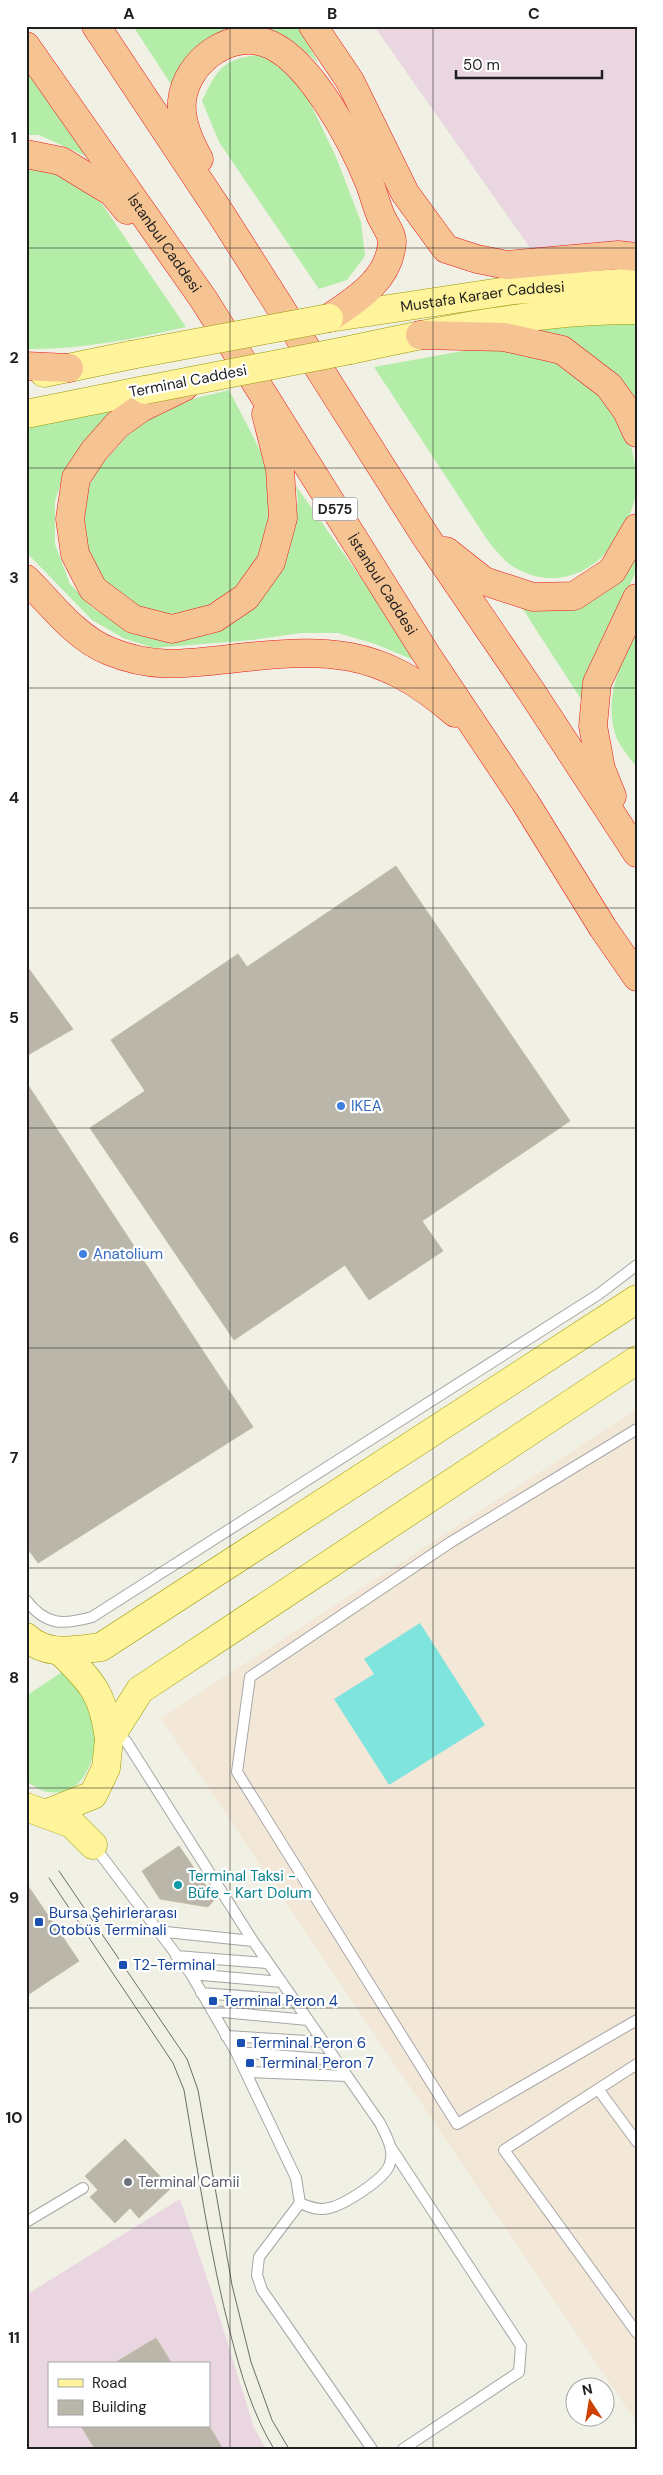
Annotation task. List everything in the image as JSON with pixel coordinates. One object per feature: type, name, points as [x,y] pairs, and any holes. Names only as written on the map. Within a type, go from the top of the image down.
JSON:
[{"type":"highway","points":[[96,26],[222,214],[424,534],[531,691],[637,852]]},
{"type":"highway","points":[[313,26],[350,82],[405,193],[446,249],[477,260],[507,265],[618,255],[637,257]]},
{"type":"highway","points":[[274,297],[197,156],[185,128],[182,102],[186,85],[205,56],[220,46],[250,40],[270,44],[302,69],[338,120],[369,182],[380,215],[392,240],[389,255],[379,276],[364,295],[329,318]]},
{"type":"highway","name":"İstanbul Caddesi","points":[[26,46],[204,300],[426,654],[637,977]]},
{"type":"highway","points":[[26,154],[61,161],[112,192],[204,300]]},
{"type":"highway","points":[[420,335],[504,337],[562,350],[609,386],[627,411],[637,433]]},
{"type":"highway","points":[[26,366],[69,368]]},
{"type":"highway","points":[[143,399],[94,451],[76,478],[70,520],[75,554],[93,589],[133,619],[172,629],[215,618],[246,597],[271,562],[283,518],[283,508],[280,469],[260,390]]},
{"type":"highway","points":[[424,534],[484,581],[532,597],[574,596],[612,571],[637,528]]},
{"type":"highway","points":[[26,579],[83,636],[108,651],[157,665],[192,664],[285,653],[330,653],[370,661],[404,674],[432,693],[480,735]]},
{"type":"highway","points":[[637,598],[597,683],[593,726],[601,769],[637,852]]},
{"type":"main road","name":"Mustafa Karaer Caddesi","points":[[329,318],[514,290],[637,282]]},
{"type":"main road","name":"Mustafa Karaer Caddesi","points":[[350,350],[490,323],[610,310],[637,310]]},
{"type":"main road","points":[[26,377],[131,355],[329,318]]},
{"type":"main road","name":"Terminal Caddesi","points":[[26,414],[143,399],[199,379],[350,350]]},
{"type":"main road","points":[[26,1636],[48,1650],[61,1652],[101,1647],[637,1299]]},
{"type":"main road","points":[[110,1739],[140,1690],[637,1360]]},
{"type":"main road","points":[[61,1652],[84,1674],[98,1692],[106,1713],[110,1739],[106,1768],[93,1795],[88,1820],[93,1845]]},
{"type":"main road","points":[[36,1810],[93,1795]]},
{"type":"main road","points":[[36,1810],[72,1824],[93,1845]]},
{"type":"lane","points":[[26,1600],[36,1613],[52,1621],[70,1623],[92,1616],[599,1294],[637,1265]]},
{"type":"lane","points":[[637,1429],[452,1542],[250,1677],[237,1772],[457,2124],[637,2020]]},
{"type":"lane","points":[[110,1739],[126,1741],[253,1941],[380,2123],[390,2146],[521,2346],[518,2372],[403,2449]]},
{"type":"lane","points":[[93,1845],[190,1974],[236,2052],[296,2178],[300,2202],[259,2258],[257,2275],[262,2290],[372,2449]]},
{"type":"lane","points":[[156,1931],[253,1941]]},
{"type":"lane","points":[[176,1956],[268,1962]]},
{"type":"lane","points":[[190,1974],[282,1982]]},
{"type":"lane","points":[[201,1993],[294,2000]]},
{"type":"lane","points":[[212,2011],[308,2020]]},
{"type":"lane","points":[[226,2036],[323,2042]]},
{"type":"lane","points":[[236,2052],[336,2060]]},
{"type":"lane","points":[[637,2064],[504,2150],[637,2333]]},
{"type":"lane","points":[[246,2072],[347,2076]]},
{"type":"lane","points":[[598,2089],[637,2142]]},
{"type":"lane","points":[[300,2202],[312,2208],[329,2209],[348,2200],[382,2175],[389,2167],[390,2146]]},
{"type":"lane","points":[[26,2222],[83,2188]]},
{"type":"shaded area","points":[[374,26],[637,26],[637,400]]},
{"type":"shaded area","points":[[637,1409],[637,2423],[616,2392],[616,2378],[607,2378],[161,1718]]},
{"type":"shaded area","points":[[420,1623],[485,1725],[389,1785],[334,1699],[374,1674],[364,1659]]},
{"type":"shaded area","points":[[180,2199],[211,2290],[254,2428],[266,2449],[26,2449],[26,2295]]},
{"type":"green space","points":[[133,26],[295,26],[303,33],[318,63],[299,46],[268,31],[226,38],[178,95]]},
{"type":"green space","points":[[259,55],[283,64],[303,88],[336,157],[361,222],[365,256],[347,280],[319,289],[219,142],[202,101],[217,73],[229,63],[237,59]]},
{"type":"green space","points":[[26,65],[90,158],[39,135],[26,135]]},
{"type":"green space","points":[[26,160],[70,179],[102,204],[186,327],[87,346],[26,349]]},
{"type":"green space","points":[[637,319],[637,409],[615,377],[592,356],[579,348],[529,326]]},
{"type":"green space","points":[[468,350],[523,352],[544,356],[571,368],[589,383],[625,431],[632,449],[635,466],[635,498],[628,519],[618,538],[605,554],[590,566],[572,575],[553,578],[533,575],[505,561],[488,541],[374,367]]},
{"type":"green space","points":[[229,390],[262,454],[271,488],[268,538],[248,584],[224,604],[180,617],[138,611],[97,584],[80,545],[82,505],[94,473],[126,437],[146,421],[176,403]]},
{"type":"green space","points":[[119,406],[66,468],[55,501],[55,544],[70,584],[93,608],[120,624],[157,631],[268,587],[289,551],[298,501],[296,486],[421,663],[375,644],[338,633],[301,633],[253,640],[153,648],[123,638],[92,620],[26,552],[26,425]]},
{"type":"green space","points":[[637,554],[637,569],[617,613],[588,710],[517,600],[539,606]]},
{"type":"green space","points":[[637,626],[637,768],[617,739],[612,711],[615,682]]},
{"type":"green space","points":[[62,1672],[77,1681],[101,1729],[91,1763],[80,1782],[72,1788],[61,1792],[48,1792],[26,1782],[26,1696]]},
{"type":"building","name":"IKEA","points":[[396,866],[570,1121],[422,1221],[443,1251],[369,1300],[345,1265],[234,1340],[90,1128],[145,1091],[111,1040],[238,954],[247,967]]},
{"type":"building","points":[[26,965],[73,1029],[26,1056]]},
{"type":"building","name":"Anatolium","points":[[26,1082],[253,1427],[38,1563],[26,1546]]},
{"type":"building","name":"Terminal Taksi - Büfe - Kart Dolum","points":[[179,1846],[215,1899],[208,1907],[160,1899],[142,1871]]},
{"type":"building","name":"Bursa Şehirlerarası Otobüs Terminali","points":[[26,1883],[79,1961],[26,1996]]},
{"type":"building","name":"Terminal Camii","points":[[125,2139],[171,2188],[139,2218],[130,2208],[115,2223],[90,2197],[98,2190],[85,2176]]},
{"type":"building","points":[[156,2338],[171,2362],[116,2362]]},
{"type":"building","points":[[82,2428],[210,2428],[223,2449],[95,2449]]},
{"type":"tram line","points":[[59,1871],[187,2059],[198,2090],[232,2285],[251,2362],[272,2420],[289,2449]]},
{"type":"tram line","points":[[49,1878],[173,2063],[184,2090],[199,2183],[231,2336],[243,2379],[254,2408],[274,2449]]},
{"type":"place","name":"IKEA","points":[[341,1106]]},
{"type":"place","name":"Anatolium","points":[[83,1254]]},
{"type":"place","name":"Terminal Taksi - Büfe - Kart Dolum","points":[[178,1885]]},
{"type":"place","name":"Bursa Şehirlerarası Otobüs Terminali","points":[[39,1922]]},
{"type":"place","name":"T2-Terminal","points":[[123,1965]]},
{"type":"place","name":"Terminal Peron 4","points":[[213,2001]]},
{"type":"place","name":"Terminal Peron 6","points":[[241,2043]]},
{"type":"place","name":"Terminal Peron 7","points":[[250,2063]]},
{"type":"place","name":"Terminal Camii","points":[[128,2182]]}]
